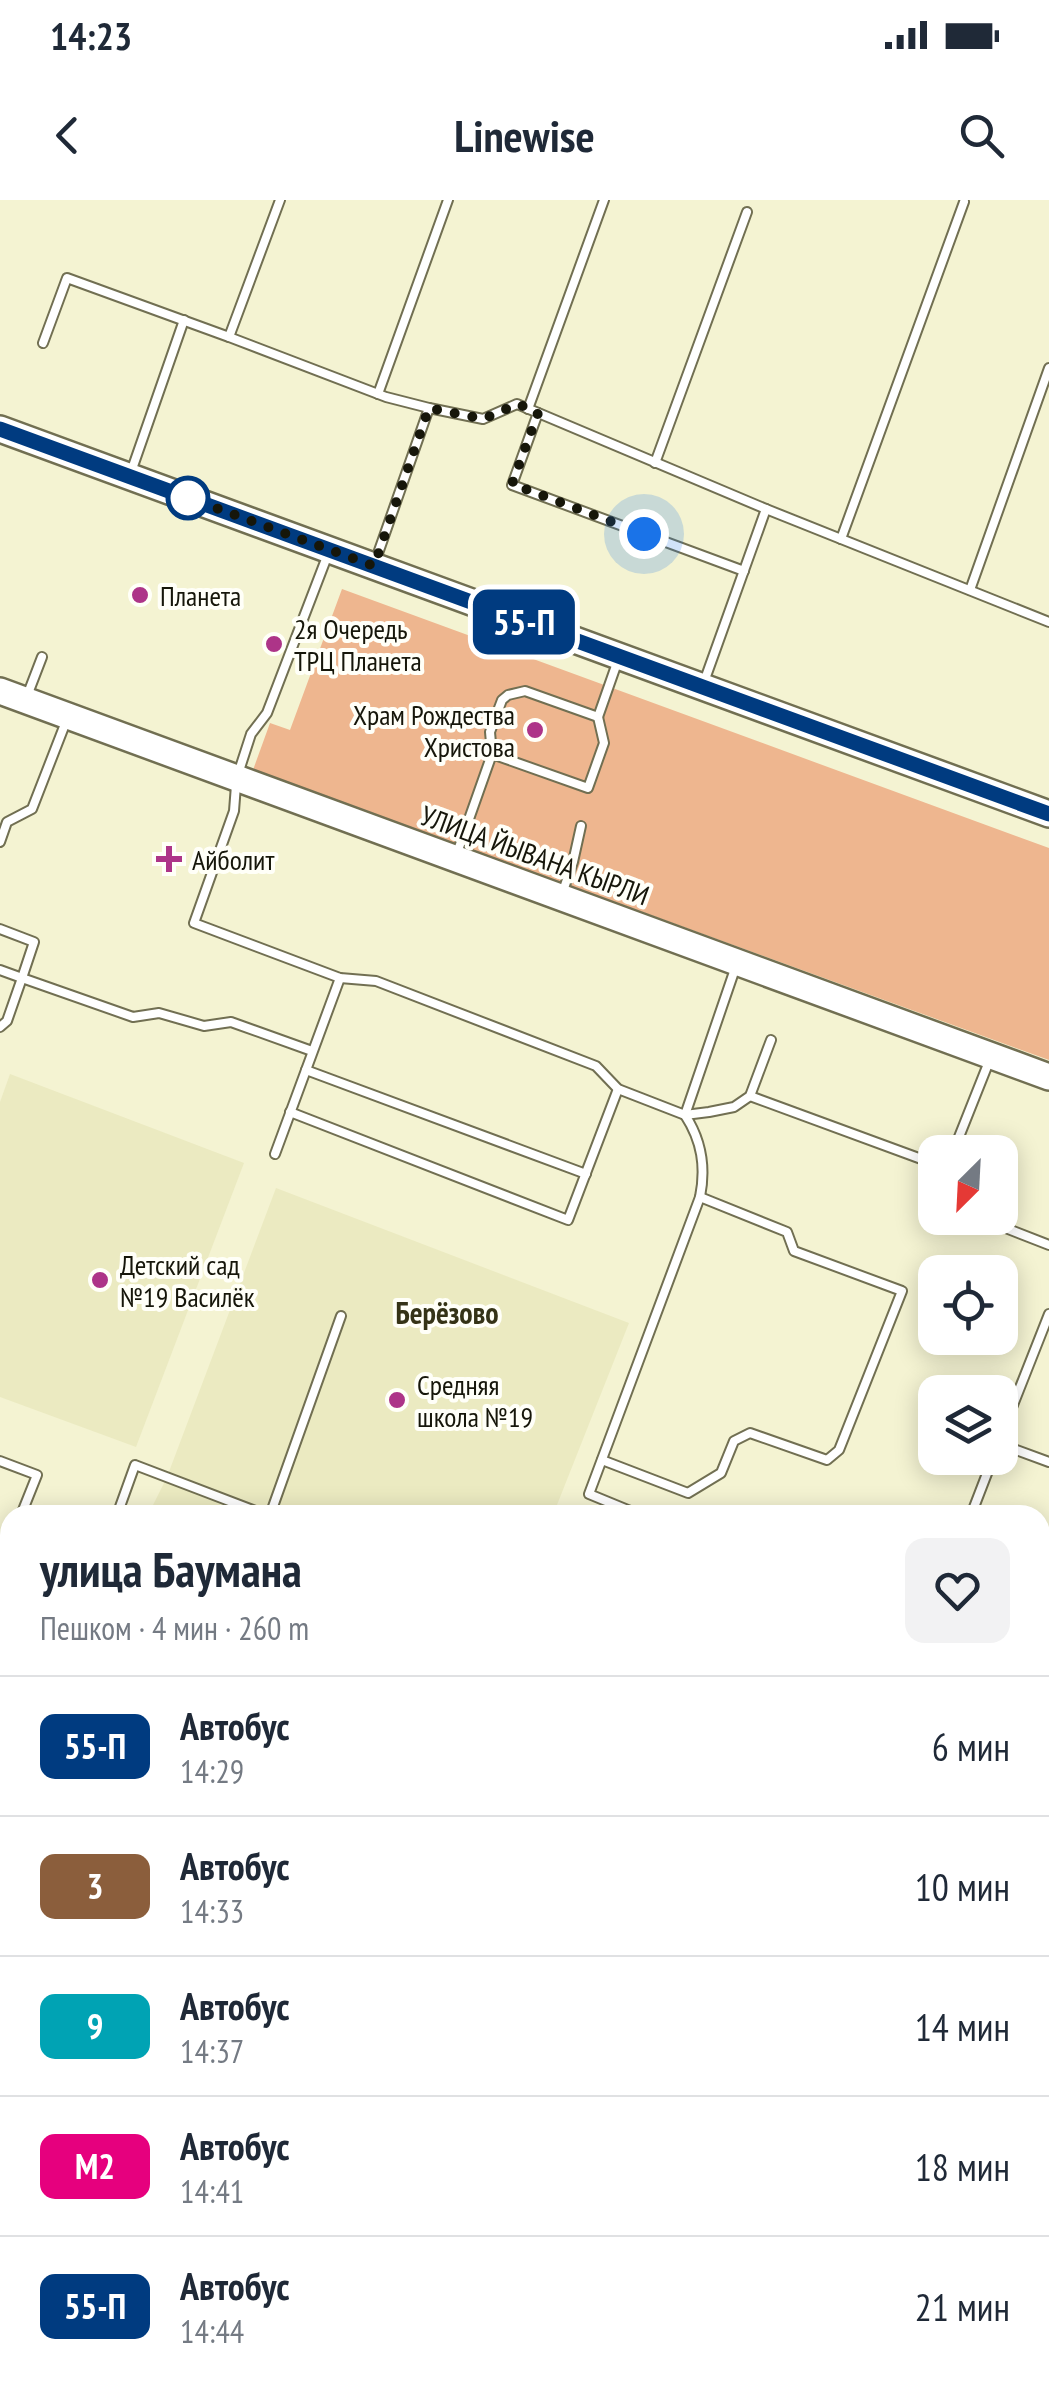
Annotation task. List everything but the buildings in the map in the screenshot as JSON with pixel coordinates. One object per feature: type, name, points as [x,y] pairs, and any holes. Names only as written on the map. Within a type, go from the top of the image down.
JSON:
[{"type":"main road","points":[[0,429],[1049,814]]},
{"type":"main road","name":"УЛИЦА ЙЫВАНА КЫРЛИ","points":[[0,690],[1049,1078]]},
{"type":"lane","points":[[230,337],[280,200]]},
{"type":"lane","points":[[378,394],[448,200]]},
{"type":"lane","points":[[528,409],[604,200]]},
{"type":"lane","points":[[841,539],[964,202]]},
{"type":"lane","points":[[656,463],[748,212]]},
{"type":"lane","points":[[43,343],[67,278],[378,394],[483,419],[518,404],[766,510],[1049,622]]},
{"type":"lane","points":[[129,476],[184,320]]},
{"type":"lane","points":[[970,590],[1049,368]]},
{"type":"lane","points":[[374,566],[429,408]]},
{"type":"lane","points":[[538,413],[512,484],[744,571]]},
{"type":"lane","points":[[702,687],[766,510]]},
{"type":"lane","points":[[329,550],[267,713],[251,734],[237,777],[234,811],[194,922],[340,978],[376,981],[596,1066],[618,1089],[685,1114],[734,1107],[750,1096],[771,1040]]},
{"type":"lane","points":[[492,754],[588,788],[604,743],[598,717],[620,656]]},
{"type":"lane","points":[[26,700],[42,657]]},
{"type":"lane","points":[[455,858],[492,754],[490,732],[502,700],[525,691],[598,717]]},
{"type":"lane","points":[[0,842],[4,821],[32,809],[68,715]]},
{"type":"lane","points":[[561,897],[582,826]]},
{"type":"lane","points":[[0,928],[34,942],[7,1021],[0,1027]]},
{"type":"lane","points":[[685,1114],[738,962]]},
{"type":"lane","points":[[0,970],[133,1017],[159,1013],[204,1026],[232,1022],[312,1051]]},
{"type":"lane","points":[[275,1154],[340,978]]},
{"type":"lane","points":[[959,1135],[991,1056]]},
{"type":"lane","points":[[306,1070],[586,1174]]},
{"type":"lane","points":[[290,1112],[568,1220],[618,1089]]},
{"type":"lane","points":[[750,1096],[918,1158]]},
{"type":"lane","points":[[619,1505],[589,1494],[700,1197],[705,1174],[694,1129],[685,1114]]},
{"type":"lane","points":[[602,1460],[688,1493],[720,1474],[734,1441],[750,1433],[828,1460],[839,1450],[897,1305],[902,1291],[794,1251],[787,1232],[700,1197]]},
{"type":"lane","points":[[1018,1233],[1049,1245]]},
{"type":"lane","points":[[1018,1394],[1049,1314]]},
{"type":"lane","points":[[272,1505],[341,1316]]},
{"type":"lane","points":[[1018,1449],[1049,1462]]},
{"type":"lane","points":[[0,1461],[37,1474],[25,1505]]},
{"type":"lane","points":[[122,1505],[136,1465],[242,1505]]},
{"type":"lane","points":[[975,1505],[986,1475]]},
{"type":"shaded area","name":"Детский сад №19 Василёк","points":[[10,1074],[244,1163],[136,1447],[0,1397],[0,1102]]},
{"type":"shaded area","name":"Средняя школа №19","points":[[276,1188],[629,1323],[557,1505],[153,1505]]},
{"type":"green space","points":[[342,589],[1049,848],[1049,1060],[253,770],[270,723],[290,730]]},
{"type":"bus line","name":"55-П","points":[[0,429],[1049,814]]},
{"type":"place","name":"Планета","points":[[140,595]]},
{"type":"place","name":"2я Очередь ТРЦ Планета","points":[[274,644]]},
{"type":"place","name":"Храм Рождества Христова","points":[[535,730]]},
{"type":"place","name":"Айболит","points":[[169,859]]},
{"type":"place","name":"Детский сад №19 Василёк","points":[[100,1280]]},
{"type":"place","name":"Средняя школа №19","points":[[397,1400]]},
{"type":"district","name":"Берёзово","points":[[447,1312]]},
{"type":"route","points":[[188,498],[374,566],[429,408],[483,419],[518,404],[538,413],[512,484],[644,534]]}]
